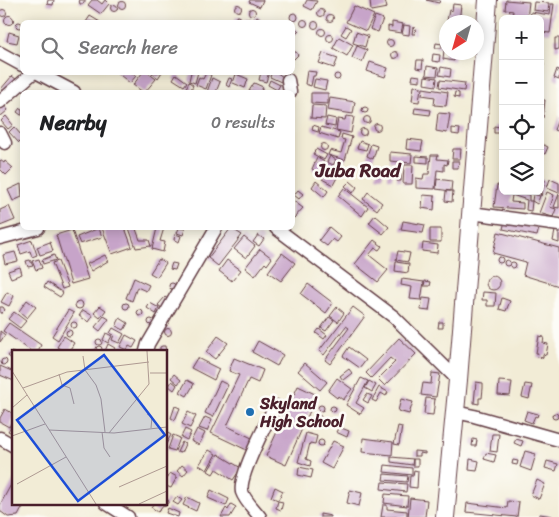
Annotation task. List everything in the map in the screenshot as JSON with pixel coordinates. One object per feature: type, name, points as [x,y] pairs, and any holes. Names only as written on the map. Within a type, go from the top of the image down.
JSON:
[{"type":"street","points":[[446,517],[488,0]]},
{"type":"street","points":[[0,52],[20,64]]},
{"type":"street","points":[[0,102],[32,75]]},
{"type":"street","points":[[41,75],[70,90]]},
{"type":"street","points":[[471,213],[559,225]]},
{"type":"street","points":[[0,238],[30,230]]},
{"type":"street","points":[[146,350],[215,230]]},
{"type":"street","points":[[279,230],[394,317],[458,380]]},
{"type":"street","points":[[260,517],[242,492],[242,482],[251,456],[275,406]]},
{"type":"street","points":[[454,412],[559,440]]},
{"type":"street","points":[[0,438],[12,445]]},
{"type":"street","points":[[108,504],[125,513]]},
{"type":"building","points":[[48,0],[54,0],[53,5],[47,4]]},
{"type":"building","points":[[79,0],[86,0],[83,4],[80,4]]},
{"type":"building","points":[[92,0],[97,0],[102,4],[105,0],[109,4],[101,14],[88,5]]},
{"type":"building","points":[[250,0],[263,0],[260,7],[249,2]]},
{"type":"building","points":[[307,0],[317,1],[312,10],[304,6]]},
{"type":"building","points":[[370,0],[385,0],[387,8],[371,11]]},
{"type":"building","points":[[426,0],[440,0],[439,3]]},
{"type":"building","points":[[506,0],[529,2],[527,15],[512,15],[513,11],[505,10]]},
{"type":"building","points":[[122,2],[125,5],[122,8],[119,5]]},
{"type":"building","points":[[534,2],[549,3],[548,12],[533,10]]},
{"type":"building","points":[[238,4],[242,8],[238,12],[234,8]]},
{"type":"building","points":[[453,4],[461,5],[460,15],[448,15],[449,10],[452,11]]},
{"type":"building","points":[[551,4],[554,4],[550,33],[544,32],[544,15],[531,15],[531,12],[550,15]]},
{"type":"building","points":[[114,5],[117,8],[114,11],[111,8]]},
{"type":"building","points":[[354,6],[374,15],[366,31],[346,22]]},
{"type":"building","points":[[252,8],[256,12],[252,16],[248,12]]},
{"type":"building","points":[[321,9],[325,13],[321,17],[317,13]]},
{"type":"building","points":[[3,10],[6,13],[3,16],[0,13]]},
{"type":"building","points":[[291,14],[297,14],[297,20],[291,20]]},
{"type":"building","points":[[330,14],[334,18],[330,22],[326,18]]},
{"type":"building","points":[[9,15],[14,20],[9,25],[4,20]]},
{"type":"building","points":[[90,16],[97,20],[87,20]]},
{"type":"building","points":[[257,16],[261,19],[261,20],[253,20]]},
{"type":"building","points":[[375,16],[383,19],[378,32],[370,29]]},
{"type":"building","points":[[236,17],[240,17],[240,20],[236,20]]},
{"type":"building","points":[[304,19],[308,23],[304,27],[300,23]]},
{"type":"building","points":[[315,21],[319,25],[315,29],[311,25]]},
{"type":"building","points":[[19,22],[20,28],[19,28],[16,25]]},
{"type":"building","points":[[392,22],[403,24],[401,33],[388,31],[388,26],[392,27]]},
{"type":"building","points":[[404,25],[410,26],[409,35],[402,34]]},
{"type":"building","points":[[346,26],[351,29],[346,37],[341,34]]},
{"type":"building","points":[[413,27],[416,28],[415,34],[412,34]]},
{"type":"building","points":[[322,28],[326,32],[322,36],[318,32]]},
{"type":"building","points":[[9,32],[19,35],[17,43],[7,41]]},
{"type":"building","points":[[356,32],[368,36],[365,47],[353,43]]},
{"type":"building","points":[[330,34],[334,38],[330,42],[326,38]]},
{"type":"building","points":[[339,37],[353,45],[347,56],[333,48]]},
{"type":"building","points":[[555,38],[559,38],[559,49],[555,50]]},
{"type":"building","points":[[390,39],[394,43],[390,47],[386,43]]},
{"type":"building","points":[[436,43],[439,44],[439,48],[435,48]]},
{"type":"building","points":[[357,46],[367,50],[362,62],[352,58]]},
{"type":"building","points":[[395,51],[399,55],[395,59],[391,55]]},
{"type":"building","points":[[323,53],[338,58],[334,68],[319,63]]},
{"type":"building","points":[[433,54],[439,55],[439,62],[432,61]]},
{"type":"building","points":[[417,60],[423,60],[422,69],[416,68]]},
{"type":"building","points":[[370,62],[388,68],[385,77],[367,71]]},
{"type":"building","points":[[427,66],[438,68],[437,76],[426,75]]},
{"type":"building","points":[[441,67],[451,69],[450,77],[439,75]]},
{"type":"building","points":[[557,69],[559,70],[559,80],[554,78]]},
{"type":"building","points":[[307,71],[316,72],[311,86],[305,84]]},
{"type":"building","points":[[337,74],[340,77],[337,80],[334,77]]},
{"type":"building","points":[[120,75],[135,75],[136,76],[130,83]]},
{"type":"building","points":[[141,75],[151,75],[156,79],[147,90],[140,90],[133,85]]},
{"type":"building","points":[[177,75],[187,82],[184,86],[173,79]]},
{"type":"building","points":[[190,75],[197,75],[195,83],[189,81]]},
{"type":"building","points":[[205,75],[211,75],[206,89],[196,85],[199,77],[203,79]]},
{"type":"building","points":[[236,75],[248,79],[245,88],[233,83]]},
{"type":"building","points":[[260,75],[268,75],[266,82],[259,80]]},
{"type":"building","points":[[271,75],[280,75],[283,77],[281,82],[270,77]]},
{"type":"building","points":[[413,75],[420,76],[420,81],[412,80]]},
{"type":"building","points":[[12,76],[17,80],[7,93],[1,89]]},
{"type":"building","points":[[425,76],[437,78],[436,86],[424,84]]},
{"type":"building","points":[[212,78],[220,82],[217,90],[208,90]]},
{"type":"building","points":[[229,78],[232,79],[229,87],[226,85]]},
{"type":"building","points":[[315,79],[327,81],[325,90],[313,87]]},
{"type":"building","points":[[270,80],[280,85],[277,90],[268,85]]},
{"type":"building","points":[[440,80],[465,83],[464,91],[439,87]]},
{"type":"building","points":[[189,82],[193,85],[191,90],[186,88]]},
{"type":"building","points":[[254,83],[263,87],[261,90],[250,90]]},
{"type":"building","points":[[414,86],[421,87],[419,102],[412,101]]},
{"type":"building","points":[[423,88],[448,92],[446,106],[434,105],[435,97],[422,95]]},
{"type":"building","points":[[455,92],[459,93],[459,98],[454,97]]},
{"type":"building","points":[[311,93],[328,93],[328,104],[311,103]]},
{"type":"building","points":[[330,98],[355,102],[353,114],[328,110]]},
{"type":"building","points":[[4,105],[8,110],[1,116],[0,108]]},
{"type":"building","points":[[312,105],[326,106],[325,119],[311,118]]},
{"type":"building","points":[[365,107],[368,110],[365,113],[362,110]]},
{"type":"building","points":[[415,108],[431,110],[430,115],[414,113]]},
{"type":"building","points":[[438,113],[450,114],[447,133],[436,131]]},
{"type":"building","points":[[6,116],[13,125],[8,129],[1,121]]},
{"type":"building","points":[[346,116],[354,117],[351,133],[336,130],[338,119],[345,120]]},
{"type":"building","points":[[559,116],[559,132],[554,130]]},
{"type":"building","points":[[327,117],[336,119],[335,127],[325,125]]},
{"type":"building","points":[[367,117],[370,120],[367,123],[364,120]]},
{"type":"building","points":[[377,124],[380,127],[377,130],[374,127]]},
{"type":"building","points":[[313,125],[319,127],[318,132],[312,130]]},
{"type":"building","points":[[494,126],[499,127],[499,133],[494,133]]},
{"type":"building","points":[[14,127],[20,134],[19,143],[9,132]]},
{"type":"building","points":[[321,127],[340,132],[338,139],[319,133]]},
{"type":"building","points":[[452,128],[460,129],[459,135],[452,134]]},
{"type":"building","points":[[363,129],[366,132],[363,135],[360,132]]},
{"type":"building","points":[[342,134],[352,137],[345,160],[328,155],[330,150],[341,153],[345,140],[341,139]]},
{"type":"building","points":[[407,139],[423,141],[421,151],[406,149]]},
{"type":"building","points":[[360,141],[368,144],[366,150],[357,148]]},
{"type":"building","points":[[324,143],[328,147],[324,151],[320,147]]},
{"type":"building","points":[[371,144],[377,146],[373,159],[367,156]]},
{"type":"building","points":[[544,145],[548,147],[544,154]]},
{"type":"building","points":[[316,149],[327,155],[324,160],[313,154]]},
{"type":"building","points":[[453,149],[461,149],[460,159],[452,159]]},
{"type":"building","points":[[390,152],[412,154],[411,163],[390,161]]},
{"type":"building","points":[[431,155],[438,155],[437,159],[448,160],[447,165],[444,164],[444,171],[437,170],[435,189],[416,188],[416,178],[423,179],[424,174],[429,174]]},
{"type":"building","points":[[330,156],[336,160],[333,165],[327,162]]},
{"type":"building","points":[[416,156],[428,157],[428,163],[416,162]]},
{"type":"building","points":[[317,158],[325,162],[319,174],[312,169]]},
{"type":"building","points":[[0,160],[4,163],[5,161],[13,168],[6,175],[0,169]]},
{"type":"building","points":[[452,161],[459,161],[458,168],[452,168]]},
{"type":"building","points":[[404,165],[413,165],[412,184],[403,184]]},
{"type":"building","points":[[333,166],[341,170],[333,185],[322,179],[326,173],[329,175]]},
{"type":"building","points":[[378,168],[384,169],[382,177],[376,176]]},
{"type":"building","points":[[388,170],[393,170],[392,179],[388,178]]},
{"type":"building","points":[[397,174],[401,174],[401,181],[397,181]]},
{"type":"building","points":[[437,179],[452,181],[451,191],[436,189]]},
{"type":"building","points":[[550,179],[559,183],[559,193],[547,188]]},
{"type":"building","points":[[316,181],[328,191],[324,197],[312,187]]},
{"type":"building","points":[[350,181],[357,187],[353,193],[345,186]]},
{"type":"building","points":[[20,184],[20,198],[13,201],[8,190]]},
{"type":"building","points":[[497,185],[499,185],[499,195],[512,195],[511,202],[523,203],[523,209],[494,207]]},
{"type":"building","points":[[344,188],[368,207],[362,216],[338,196]]},
{"type":"building","points":[[298,190],[303,194],[299,199],[295,194]]},
{"type":"building","points":[[446,191],[453,191],[452,202],[445,201]]},
{"type":"building","points":[[368,192],[382,203],[377,210],[363,199]]},
{"type":"building","points":[[547,192],[554,195],[550,207],[556,209],[553,217],[539,213]]},
{"type":"building","points":[[559,194],[559,208],[554,207]]},
{"type":"building","points":[[423,195],[435,196],[434,210],[422,208]]},
{"type":"building","points":[[512,195],[529,195],[529,201],[532,201],[531,211],[526,210],[527,200]]},
{"type":"building","points":[[533,195],[540,196],[537,204],[532,201]]},
{"type":"building","points":[[295,202],[303,208],[295,217]]},
{"type":"building","points":[[9,206],[15,220],[0,226],[0,210]]},
{"type":"building","points":[[375,215],[389,227],[383,234],[369,223]]},
{"type":"building","points":[[403,221],[425,225],[423,233],[401,230]]},
{"type":"building","points":[[505,221],[539,228],[537,236],[503,229]]},
{"type":"building","points":[[329,227],[341,237],[337,242],[333,239],[327,246],[319,240]]},
{"type":"building","points":[[430,229],[441,229],[441,242],[430,242]]},
{"type":"building","points":[[72,230],[88,279],[71,284],[56,235]]},
{"type":"building","points":[[94,230],[100,230],[102,237],[80,244],[77,237]]},
{"type":"building","points":[[103,230],[126,230],[132,247],[112,254]]},
{"type":"building","points":[[130,230],[136,230],[140,240],[149,240],[151,246],[136,248]]},
{"type":"building","points":[[157,230],[163,230],[160,241],[165,242],[163,252],[152,249]]},
{"type":"building","points":[[178,230],[185,230],[183,235],[177,233]]},
{"type":"building","points":[[229,230],[234,230],[242,235],[218,266],[208,258]]},
{"type":"building","points":[[555,231],[559,232],[559,243],[553,241]]},
{"type":"building","points":[[498,232],[559,248],[559,286],[523,275],[526,262],[493,253]]},
{"type":"building","points":[[175,234],[181,236],[179,242],[174,240]]},
{"type":"building","points":[[258,235],[264,239],[259,246],[253,242]]},
{"type":"building","points":[[244,237],[255,246],[246,258],[234,249]]},
{"type":"building","points":[[32,240],[37,255],[32,257],[30,251],[21,254],[18,245]]},
{"type":"building","points":[[374,240],[382,246],[379,250],[375,248],[369,255],[388,270],[378,282],[355,264]]},
{"type":"building","points":[[50,242],[53,251],[40,255],[37,247]]},
{"type":"building","points":[[423,243],[438,245],[437,253],[422,251]]},
{"type":"building","points":[[260,249],[272,258],[267,265],[265,263],[255,276],[245,268]]},
{"type":"building","points":[[398,251],[410,253],[408,262],[396,260]]},
{"type":"building","points":[[15,252],[18,261],[5,264],[3,255]]},
{"type":"building","points":[[282,253],[295,263],[281,281],[268,272]]},
{"type":"building","points":[[54,255],[56,260],[43,264],[42,260]]},
{"type":"building","points":[[105,255],[108,261],[91,271],[87,264]]},
{"type":"building","points":[[500,257],[503,260],[500,263],[497,260]]},
{"type":"building","points":[[39,259],[42,268],[36,270],[32,261]]},
{"type":"building","points":[[159,259],[166,263],[157,277],[150,273]]},
{"type":"building","points":[[30,260],[33,266],[28,267],[26,261]]},
{"type":"building","points":[[227,260],[241,270],[232,281],[219,271]]},
{"type":"building","points":[[507,260],[510,263],[507,266],[504,263]]},
{"type":"building","points":[[58,261],[68,287],[62,289],[52,263]]},
{"type":"building","points":[[396,262],[409,264],[408,273],[395,271]]},
{"type":"building","points":[[513,262],[516,265],[513,268],[510,265]]},
{"type":"building","points":[[172,263],[177,264],[175,270],[170,269]]},
{"type":"building","points":[[20,267],[22,274],[11,278],[8,271]]},
{"type":"building","points":[[493,276],[498,278],[500,283],[498,288],[493,290],[488,288],[486,283],[488,278]]},
{"type":"building","points":[[134,278],[149,285],[146,291],[137,287],[132,301],[126,298]]},
{"type":"building","points":[[402,279],[424,282],[421,300],[410,299],[412,287],[401,285]]},
{"type":"building","points":[[425,281],[431,282],[430,286],[424,286]]},
{"type":"building","points":[[47,282],[63,293],[60,297],[44,287]]},
{"type":"building","points":[[172,283],[175,286],[172,289],[169,286]]},
{"type":"building","points":[[308,284],[333,303],[326,313],[301,294]]},
{"type":"building","points":[[7,292],[14,296],[9,306],[1,302]]},
{"type":"building","points":[[483,292],[496,293],[495,306],[487,306],[487,300],[482,300]]},
{"type":"building","points":[[165,297],[169,300],[163,309],[158,305]]},
{"type":"building","points":[[423,298],[431,299],[429,311],[421,310]]},
{"type":"building","points":[[502,298],[510,301],[506,311],[499,309]]},
{"type":"building","points":[[27,300],[36,307],[27,318],[19,311]]},
{"type":"building","points":[[79,301],[83,305],[79,309],[75,305]]},
{"type":"building","points":[[126,303],[129,306],[126,309],[123,306]]},
{"type":"building","points":[[150,303],[159,308],[156,314],[147,308]]},
{"type":"building","points":[[100,306],[106,310],[100,318],[94,313]]},
{"type":"building","points":[[0,307],[3,307],[5,310],[2,313],[0,313]]},
{"type":"building","points":[[337,307],[344,313],[338,322],[330,316]]},
{"type":"building","points":[[353,307],[365,316],[330,364],[325,360],[349,328],[346,326],[324,355],[319,351]]},
{"type":"building","points":[[68,310],[74,313],[58,340],[52,336]]},
{"type":"building","points":[[83,310],[93,316],[89,322],[79,316]]},
{"type":"building","points":[[140,310],[143,313],[140,316],[137,313]]},
{"type":"building","points":[[14,312],[26,321],[20,328],[8,319]]},
{"type":"building","points":[[104,316],[109,319],[100,331],[95,327]]},
{"type":"building","points":[[329,317],[334,320],[326,331],[321,328]]},
{"type":"building","points":[[120,318],[128,323],[124,330],[116,326]]},
{"type":"building","points":[[151,319],[154,322],[151,325],[148,322]]},
{"type":"building","points":[[74,322],[77,325],[74,328],[71,325]]},
{"type":"building","points":[[439,322],[443,322],[443,328],[438,328]]},
{"type":"building","points":[[9,323],[41,345],[38,350],[30,350],[3,331]]},
{"type":"building","points":[[113,328],[124,334],[119,343],[112,340],[114,335],[110,333]]},
{"type":"building","points":[[168,329],[171,332],[168,335],[165,332]]},
{"type":"building","points":[[319,329],[327,335],[324,339],[316,333]]},
{"type":"building","points":[[69,330],[72,333],[69,336],[66,333]]},
{"type":"building","points":[[0,331],[5,335],[0,342]]},
{"type":"building","points":[[106,333],[112,336],[108,343],[103,340]]},
{"type":"building","points":[[126,335],[137,341],[133,348],[129,346],[127,350],[120,347]]},
{"type":"building","points":[[64,336],[74,343],[70,350],[62,350],[57,347]]},
{"type":"building","points":[[218,336],[228,343],[215,359],[206,352]]},
{"type":"building","points":[[539,336],[544,337],[543,343],[548,344],[546,355],[543,354],[543,358],[537,357],[538,353],[536,353]]},
{"type":"building","points":[[399,338],[416,354],[385,386],[378,379],[395,362],[390,358],[371,378],[366,373]]},
{"type":"building","points":[[99,339],[102,342],[99,345],[96,342]]},
{"type":"building","points":[[258,341],[283,355],[277,366],[252,352]]},
{"type":"building","points":[[108,344],[115,348],[114,350],[105,350]]},
{"type":"building","points":[[165,346],[166,350],[160,350],[160,347]]},
{"type":"building","points":[[97,347],[101,347],[102,350],[96,350]]},
{"type":"building","points":[[349,347],[366,360],[360,368],[343,356]]},
{"type":"building","points":[[11,352],[12,352],[12,359],[8,356]]},
{"type":"building","points":[[197,358],[219,369],[214,380],[191,368]]},
{"type":"building","points":[[234,358],[263,370],[258,383],[249,379],[227,426],[256,440],[251,452],[211,433],[239,375],[229,371]]},
{"type":"building","points":[[4,359],[7,362],[4,365],[1,362]]},
{"type":"building","points":[[305,363],[327,382],[320,390],[298,371]]},
{"type":"building","points":[[0,366],[12,371],[12,380],[0,375]]},
{"type":"building","points":[[349,369],[352,373],[343,380],[340,376]]},
{"type":"building","points":[[432,373],[440,374],[436,397],[421,395],[423,383],[431,384]]},
{"type":"building","points":[[174,374],[181,380],[178,384],[171,378]]},
{"type":"building","points":[[337,378],[352,389],[343,400],[328,391]]},
{"type":"building","points":[[361,378],[368,381],[356,403],[364,408],[360,414],[346,405]]},
{"type":"building","points":[[187,380],[194,384],[187,396],[180,392]]},
{"type":"building","points":[[172,381],[177,385],[174,390],[169,386]]},
{"type":"building","points":[[220,381],[228,385],[213,417],[205,413]]},
{"type":"building","points":[[369,381],[376,385],[372,392],[365,388]]},
{"type":"building","points":[[499,381],[512,382],[510,396],[498,395]]},
{"type":"building","points":[[476,382],[483,383],[482,398],[479,398],[479,404],[474,403]]},
{"type":"building","points":[[525,384],[532,385],[529,399],[522,397]]},
{"type":"building","points":[[298,386],[317,395],[286,465],[266,456]]},
{"type":"building","points":[[379,387],[388,392],[386,396],[381,393],[376,402],[372,400]]},
{"type":"building","points":[[367,394],[372,396],[368,403],[363,400]]},
{"type":"building","points":[[426,398],[435,399],[433,415],[424,414]]},
{"type":"building","points":[[401,399],[413,402],[409,414],[398,411]]},
{"type":"building","points":[[321,405],[324,408],[321,411],[318,408]]},
{"type":"building","points":[[175,406],[180,408],[175,420],[171,418]]},
{"type":"building","points":[[333,406],[336,409],[333,412],[330,409]]},
{"type":"building","points":[[5,409],[12,413],[12,422],[9,427],[0,422]]},
{"type":"building","points":[[527,411],[538,414],[532,423],[524,420]]},
{"type":"building","points":[[188,412],[196,416],[190,428],[182,424]]},
{"type":"building","points":[[555,413],[558,416],[555,419],[552,416]]},
{"type":"building","points":[[318,415],[321,418],[318,421],[315,418]]},
{"type":"building","points":[[205,417],[212,420],[207,431],[199,428]]},
{"type":"building","points":[[12,425],[12,433],[8,431]]},
{"type":"building","points":[[398,426],[402,427],[399,445],[394,444]]},
{"type":"building","points":[[339,427],[349,431],[347,437],[336,432]]},
{"type":"building","points":[[185,429],[191,432],[187,440],[181,437]]},
{"type":"building","points":[[197,429],[205,433],[199,445],[191,441]]},
{"type":"building","points":[[306,433],[317,436],[315,444],[310,443],[306,459],[311,461],[310,466],[298,462]]},
{"type":"building","points":[[492,434],[499,434],[497,452],[490,451]]},
{"type":"building","points":[[173,435],[180,438],[175,451],[168,449]]},
{"type":"building","points":[[363,438],[393,442],[392,455],[362,452]]},
{"type":"building","points":[[473,439],[477,440],[476,446],[472,446]]},
{"type":"building","points":[[516,439],[523,441],[521,446],[514,443]]},
{"type":"building","points":[[321,440],[324,443],[321,446],[318,443]]},
{"type":"building","points":[[333,441],[344,446],[332,469],[321,463]]},
{"type":"building","points":[[182,442],[185,444],[181,453],[177,452]]},
{"type":"building","points":[[209,450],[216,454],[207,470],[199,465]]},
{"type":"building","points":[[414,451],[425,452],[425,454],[420,453],[420,456],[414,456]]},
{"type":"building","points":[[525,451],[536,454],[531,471],[520,467]]},
{"type":"building","points":[[486,453],[496,455],[494,462],[484,459]]},
{"type":"building","points":[[218,454],[241,468],[233,480],[216,469],[213,474],[208,471]]},
{"type":"building","points":[[391,457],[413,459],[412,465],[391,462]]},
{"type":"building","points":[[413,459],[418,459],[418,466],[413,466]]},
{"type":"building","points":[[470,459],[479,461],[477,471],[469,470]]},
{"type":"building","points":[[513,460],[518,461],[517,465],[512,464]]},
{"type":"building","points":[[547,461],[558,464],[556,471],[545,468]]},
{"type":"building","points":[[182,465],[188,470],[183,476],[177,471]]},
{"type":"building","points":[[385,465],[412,468],[412,475],[384,472]]},
{"type":"building","points":[[299,467],[313,470],[311,478],[298,475]]},
{"type":"building","points":[[414,470],[418,471],[417,488],[409,487],[410,476],[413,476]]},
{"type":"building","points":[[170,473],[177,477],[171,488],[168,487]]},
{"type":"building","points":[[384,474],[408,476],[407,482],[383,480]]},
{"type":"building","points":[[537,480],[545,484],[539,499],[531,495]]},
{"type":"building","points":[[382,482],[407,484],[406,492],[381,489]]},
{"type":"building","points":[[12,483],[12,504],[24,504],[18,516],[8,517],[0,511],[0,505]]},
{"type":"building","points":[[275,487],[283,491],[278,500],[271,497]]},
{"type":"building","points":[[211,490],[229,499],[226,506],[208,498]]},
{"type":"building","points":[[350,490],[362,493],[359,506],[347,503]]},
{"type":"building","points":[[385,494],[408,496],[407,506],[384,503]]},
{"type":"building","points":[[177,497],[182,500],[178,505],[173,502]]},
{"type":"building","points":[[187,497],[199,503],[196,511],[183,505]]},
{"type":"building","points":[[410,498],[427,500],[425,517],[408,517]]},
{"type":"building","points":[[278,501],[283,502],[281,510],[276,508]]},
{"type":"building","points":[[508,501],[519,502],[517,517],[466,512],[467,503],[507,508]]},
{"type":"building","points":[[153,504],[167,504],[165,507],[163,505],[158,512],[151,507]]},
{"type":"building","points":[[231,504],[236,507],[230,517],[221,517],[226,508],[228,510]]},
{"type":"building","points":[[383,505],[387,505],[387,509],[407,511],[407,517],[381,517]]},
{"type":"building","points":[[168,508],[179,513],[178,517],[166,513]]},
{"type":"building","points":[[320,514],[331,516],[331,517],[320,517]]},
{"type":"building","points":[[540,514],[552,516],[552,517],[539,517]]},
{"type":"place","name":"Skyland High School","points":[[250,412]]},
{"type":"district","name":"Juba Road","points":[[358,170]]}]
